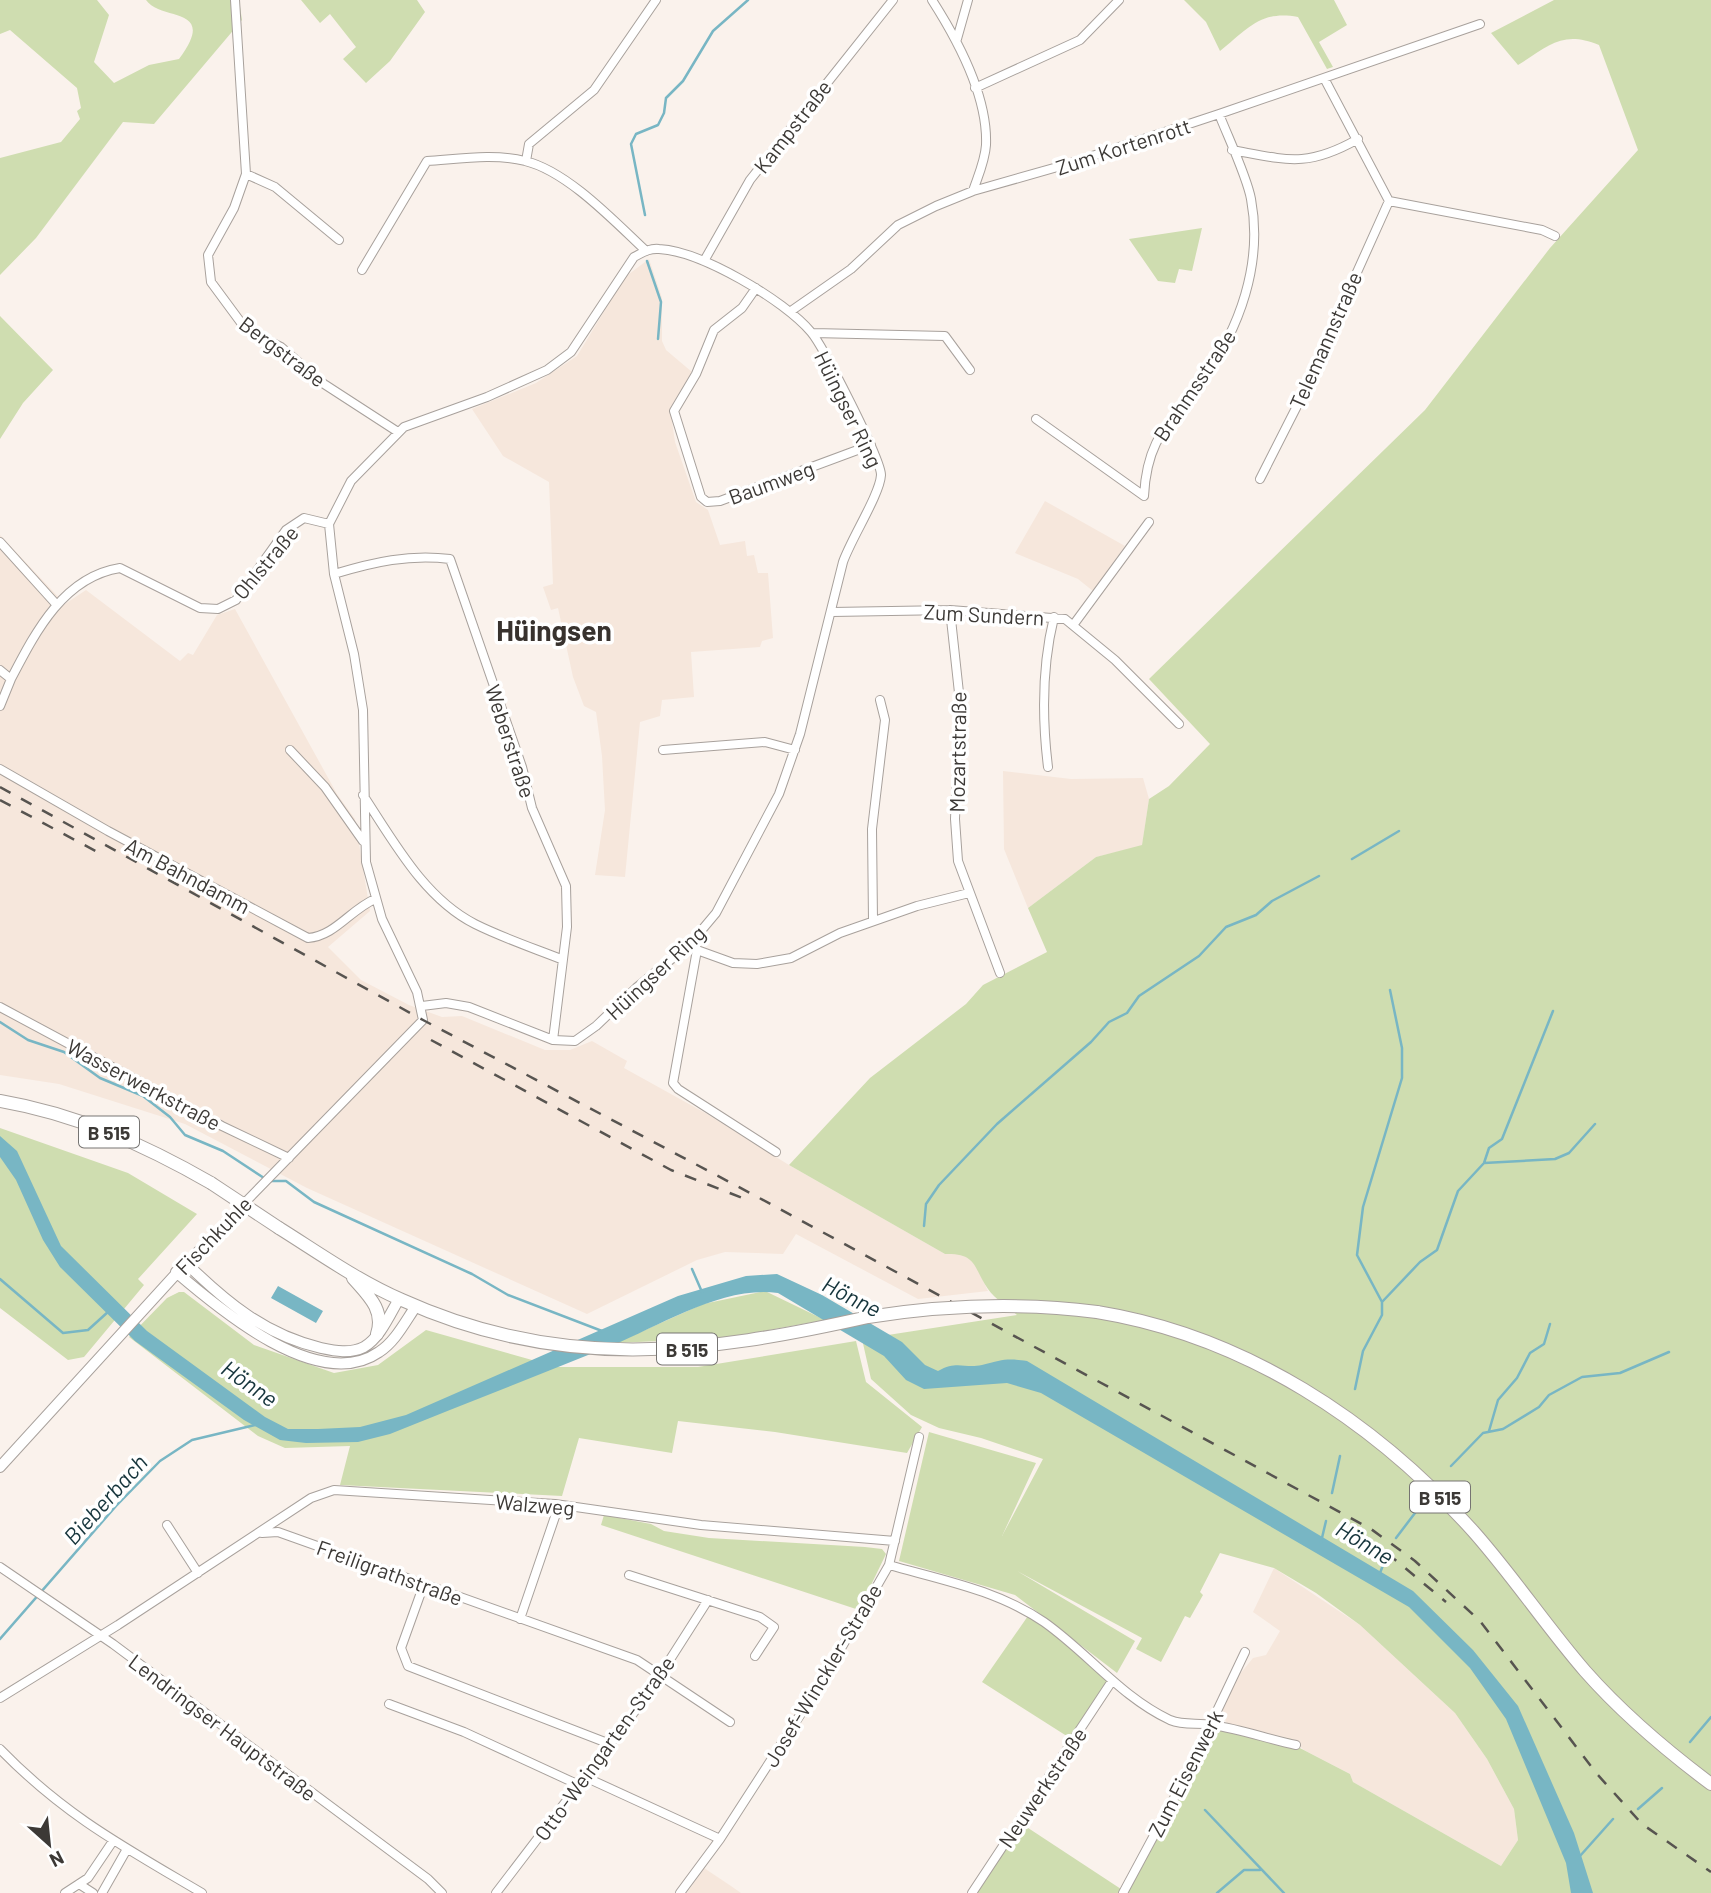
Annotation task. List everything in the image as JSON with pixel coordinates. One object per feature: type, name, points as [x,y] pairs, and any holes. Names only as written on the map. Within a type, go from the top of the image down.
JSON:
[{"type":"main road","name":"B 515","points":[[0,1101],[51,1113],[135,1142],[211,1183],[345,1270],[399,1299],[475,1327],[566,1347],[638,1351],[724,1345],[900,1312],[972,1305],[1019,1304],[1097,1312],[1168,1328],[1229,1350],[1267,1368],[1337,1410],[1443,1499],[1611,1700],[1711,1784]]},
{"type":"main road","name":"Fischkuhle","points":[[0,1468],[186,1262]]},
{"type":"main road","points":[[186,1262],[243,1314],[271,1331],[331,1350],[353,1351],[369,1343],[399,1299]]},
{"type":"main road","name":"B 515","points":[[345,1270],[374,1303],[380,1318],[377,1334]]},
{"type":"main road","points":[[176,1272],[251,1332],[286,1349],[333,1362],[357,1362],[379,1353],[416,1306]]},
{"type":"street","name":"Bergstraße","points":[[235,0],[246,174],[234,208],[208,255],[211,282],[242,324],[281,347],[324,384],[398,432]]},
{"type":"street","points":[[526,161],[529,144],[585,100],[610,71],[656,0]]},
{"type":"street","name":"Kampstraße","points":[[704,261],[750,180],[893,0]]},
{"type":"street","points":[[932,0],[957,39],[975,88],[986,146],[973,191]]},
{"type":"street","points":[[957,39],[968,0]]},
{"type":"street","points":[[975,88],[1080,40],[1119,0]]},
{"type":"street","name":"Zum Kortenrott","points":[[790,312],[851,269],[898,225],[973,191],[1022,178],[1219,114],[1480,24]]},
{"type":"street","points":[[1324,78],[1389,201],[1542,230],[1555,236]]},
{"type":"street","name":"Brahmsstraße","points":[[1036,419],[1144,496],[1146,467],[1154,442],[1216,360],[1235,325],[1256,243],[1251,197],[1219,114]]},
{"type":"street","points":[[1232,150],[1300,161],[1317,159],[1358,139]]},
{"type":"street","points":[[362,270],[427,161],[510,158],[547,169],[598,207],[646,251],[634,257],[571,352],[547,370],[494,394],[411,423],[398,432],[351,481],[329,524],[334,574],[354,654],[363,710],[363,841],[375,899],[422,1006],[446,1003],[469,1007],[553,1040]]},
{"type":"street","points":[[246,174],[275,187],[338,240]]},
{"type":"street","name":"Telemannstraße","points":[[1260,479],[1296,408],[1389,201]]},
{"type":"street","name":"Hüingser Ring","points":[[553,1040],[575,1041],[596,1026],[636,988],[694,947],[716,913],[779,794],[795,750],[851,539],[879,485],[881,472],[871,445],[813,333],[790,312],[756,289],[704,261],[659,249],[646,251]]},
{"type":"street","name":"Baumweg","points":[[756,289],[742,308],[714,330],[696,374],[674,411],[701,497],[714,502],[735,496],[871,445]]},
{"type":"street","points":[[813,333],[945,336],[970,370]]},
{"type":"street","name":"Ohlstraße","points":[[0,706],[10,679],[42,621],[56,604],[97,575],[120,568],[193,605],[218,608],[236,600],[286,530],[304,518],[329,524]]},
{"type":"street","points":[[1074,624],[1149,522]]},
{"type":"street","points":[[0,542],[56,604]]},
{"type":"street","name":"Weberstraße","points":[[334,574],[391,558],[420,556],[450,559],[522,767],[532,808],[566,886],[567,927],[553,1040]]},
{"type":"street","name":"Zum Sundern","points":[[832,612],[950,610],[1054,617],[1074,624],[1179,724]]},
{"type":"street","name":"Mozartstraße","points":[[950,610],[960,702],[955,819],[958,861],[1000,973]]},
{"type":"street","points":[[1048,767],[1044,732],[1045,681],[1054,617]]},
{"type":"street","points":[[0,670],[10,679]]},
{"type":"street","points":[[873,921],[870,872],[872,829],[885,720],[880,700]]},
{"type":"street","points":[[663,750],[765,742],[795,750]]},
{"type":"street","points":[[290,750],[325,786],[363,841]]},
{"type":"street","name":"Am Bahndamm","points":[[0,769],[108,831],[308,938],[323,936],[359,906],[375,899]]},
{"type":"street","points":[[363,795],[413,870],[445,904],[475,924],[561,959]]},
{"type":"street","points":[[776,1152],[677,1089],[673,1083],[694,947],[733,963],[791,958],[816,944],[873,921],[969,893]]},
{"type":"street","name":"Fischkuhle","points":[[186,1262],[419,1027],[423,1020],[422,1006]]},
{"type":"street","name":"Wasserwerkstraße","points":[[0,1007],[222,1126],[289,1158]]},
{"type":"street","name":"Josef-Winckler-Straße","points":[[680,1893],[720,1839],[824,1678],[889,1565],[913,1453],[919,1437]]},
{"type":"street","name":"Walzweg","points":[[0,1698],[311,1498],[334,1490],[559,1505],[701,1525],[895,1541]]},
{"type":"street","points":[[520,1619],[559,1505]]},
{"type":"street","points":[[167,1524],[198,1573]]},
{"type":"street","name":"Freiligrathstraße","points":[[260,1533],[278,1532],[637,1660],[730,1722]]},
{"type":"street","points":[[889,1565],[1002,1598],[1044,1622],[1089,1658],[1112,1682],[1168,1719],[1182,1725],[1210,1724],[1296,1745]]},
{"type":"street","name":"Lendringser Hauptstraße","points":[[0,1567],[100,1635],[428,1879],[442,1893]]},
{"type":"street","points":[[629,1575],[760,1617],[774,1627],[755,1656]]},
{"type":"street","points":[[424,1584],[401,1648],[408,1666],[610,1744]]},
{"type":"street","name":"Otto-Weingarten-Straße","points":[[496,1893],[660,1676],[708,1600]]},
{"type":"street","name":"Zum Eisenwerk","points":[[1123,1893],[1245,1652]]},
{"type":"street","name":"Neuwerkstraße","points":[[972,1893],[1112,1682]]},
{"type":"street","points":[[389,1704],[464,1732],[579,1785]]},
{"type":"street","points":[[0,1749],[41,1790],[113,1841],[202,1893]]},
{"type":"street","points":[[585,1777],[720,1839]]},
{"type":"street","points":[[65,1893],[79,1884],[97,1866],[113,1841]]},
{"type":"street","points":[[102,1893],[127,1849]]},
{"type":"street","points":[[79,1884],[93,1893]]},
{"type":"shaded area","points":[[649,259],[662,298],[662,341],[666,350],[692,372],[670,408],[675,442],[696,502],[708,510],[720,545],[745,541],[747,556],[754,555],[758,573],[768,573],[773,638],[762,641],[760,647],[691,652],[694,697],[662,700],[660,716],[640,722],[625,877],[595,875],[605,810],[602,756],[596,712],[584,706],[573,677],[558,608],[551,610],[543,587],[553,584],[549,482],[503,456],[472,409],[536,383],[577,356],[625,277]]},
{"type":"shaded area","points":[[1045,501],[1125,546],[1093,591],[1078,579],[1015,553]]},
{"type":"shaded area","points":[[0,535],[65,604],[86,590],[180,661],[188,653],[193,655],[217,615],[235,609],[337,794],[355,819],[370,911],[328,947],[361,980],[409,1005],[442,1017],[462,1016],[545,1050],[570,1050],[592,1041],[627,1061],[624,1068],[707,1114],[789,1165],[945,1254],[961,1253],[974,1262],[988,1291],[918,1299],[796,1234],[783,1254],[725,1252],[697,1260],[587,1314],[307,1188],[185,1124],[59,1084],[0,1075]]},
{"type":"shaded area","points":[[1003,771],[1071,779],[1143,778],[1149,799],[1142,846],[1096,857],[1028,908],[1004,849]]},
{"type":"shaded area","points":[[1274,1568],[1360,1625],[1455,1713],[1487,1759],[1514,1809],[1518,1840],[1501,1866],[1353,1782],[1350,1774],[1304,1750],[1292,1739],[1232,1728],[1226,1722],[1222,1707],[1240,1674],[1253,1658],[1266,1655],[1280,1631],[1253,1612]]},
{"type":"shaded area","points":[[704,1868],[731,1886],[741,1893],[687,1893]]},
{"type":"green space","points":[[0,0],[97,0],[109,15],[94,62],[114,83],[149,65],[179,59],[190,42],[193,30],[190,22],[153,7],[146,0],[239,0],[242,20],[154,124],[123,122],[36,238],[0,275],[0,158],[61,142],[80,119],[77,111],[81,108],[77,88],[10,30],[0,34]]},
{"type":"green space","points":[[301,0],[417,0],[425,12],[390,61],[366,83],[343,59],[356,47],[330,14],[320,23]]},
{"type":"green space","points":[[1184,0],[1334,0],[1347,25],[1319,42],[1333,67],[1327,69],[1298,17],[1274,16],[1264,19],[1220,51],[1206,22]]},
{"type":"green space","points":[[1554,0],[1711,0],[1711,1893],[972,1893],[1019,1822],[1124,1891],[1210,1724],[1292,1739],[1296,1746],[1350,1774],[1353,1782],[1501,1866],[1518,1840],[1514,1809],[1487,1759],[1455,1713],[1360,1625],[1316,1593],[1274,1568],[1220,1553],[1200,1592],[1203,1595],[1190,1618],[1185,1616],[1161,1662],[1136,1649],[1142,1638],[1017,1571],[1135,1641],[1117,1673],[1015,1595],[899,1561],[929,1432],[1036,1463],[1002,1536],[1043,1459],[981,1438],[939,1428],[911,1415],[871,1379],[862,1339],[1017,1315],[991,1293],[969,1259],[956,1254],[945,1254],[789,1165],[870,1078],[966,1004],[983,985],[1047,952],[1028,908],[1096,857],[1142,845],[1149,799],[1169,786],[1210,744],[1149,679],[1425,410],[1550,248],[1638,150],[1599,45],[1575,39],[1556,42],[1518,65],[1491,33]]},
{"type":"green space","points":[[1202,228],[1192,271],[1179,269],[1175,283],[1158,281],[1129,239]]},
{"type":"green space","points":[[0,316],[53,370],[23,403],[0,439]]},
{"type":"green space","points":[[0,1128],[128,1173],[197,1214],[138,1279],[144,1285],[84,1357],[68,1360],[0,1308]]},
{"type":"green space","points":[[765,1291],[825,1320],[725,1338],[616,1343],[703,1304]]},
{"type":"green space","points":[[184,1292],[254,1345],[334,1373],[378,1365],[426,1330],[557,1367],[698,1367],[856,1341],[866,1382],[922,1427],[907,1453],[775,1432],[678,1421],[672,1453],[579,1438],[562,1496],[340,1485],[350,1446],[285,1448],[258,1436],[129,1337],[167,1298]]},
{"type":"green space","points":[[604,1515],[651,1524],[664,1531],[709,1538],[865,1547],[882,1549],[886,1554],[859,1610],[601,1525]]},
{"type":"green space","points":[[1030,1613],[1112,1681],[1073,1740],[982,1682]]},
{"type":"water","points":[[0,1136],[17,1151],[61,1246],[147,1331],[265,1417],[288,1429],[360,1427],[406,1415],[678,1296],[746,1276],[777,1274],[822,1295],[902,1342],[925,1365],[938,1371],[956,1365],[976,1366],[1009,1360],[1027,1361],[1413,1591],[1473,1650],[1518,1706],[1574,1833],[1593,1893],[1571,1893],[1566,1863],[1506,1719],[1470,1668],[1409,1607],[1041,1393],[1007,1383],[924,1389],[906,1380],[884,1356],[778,1293],[757,1292],[736,1295],[693,1308],[613,1345],[390,1434],[358,1442],[306,1443],[280,1440],[244,1420],[135,1341],[60,1267],[43,1240],[16,1180],[0,1157]]},
{"type":"water","points":[[278,1286],[323,1311],[316,1323],[271,1298]]},
{"type":"waterway","points":[[645,215],[631,144],[636,134],[658,125],[664,113],[666,98],[683,81],[713,31],[748,0]]},
{"type":"waterway","points":[[647,261],[661,302],[658,339]]},
{"type":"waterway","points":[[1352,859],[1399,831]]},
{"type":"waterway","points":[[924,1226],[926,1204],[939,1185],[997,1124],[1091,1042],[1109,1022],[1127,1013],[1139,996],[1199,956],[1226,927],[1256,915],[1272,901],[1319,876]]},
{"type":"waterway","points":[[1382,1302],[1357,1255],[1363,1207],[1402,1078],[1402,1048],[1390,990]]},
{"type":"waterway","points":[[1355,1389],[1363,1351],[1382,1315],[1382,1302],[1420,1262],[1437,1250],[1458,1191],[1484,1163],[1489,1148],[1502,1139],[1553,1011]]},
{"type":"waterway","points":[[0,1022],[28,1040],[64,1052],[100,1078],[143,1096],[170,1117],[185,1135],[223,1151],[264,1178]]},
{"type":"waterway","points":[[1484,1163],[1555,1159],[1569,1153],[1595,1124]]},
{"type":"waterway","points":[[270,1181],[286,1181],[314,1202],[472,1274],[508,1295],[602,1331]]},
{"type":"waterway","points":[[692,1269],[702,1292]]},
{"type":"waterway","points":[[0,1279],[63,1333],[88,1330],[109,1311]]},
{"type":"waterway","points":[[1489,1431],[1498,1400],[1517,1378],[1530,1353],[1544,1344],[1550,1324]]},
{"type":"waterway","points":[[1451,1466],[1483,1433],[1503,1429],[1539,1407],[1549,1395],[1582,1377],[1620,1373],[1669,1352]]},
{"type":"waterway","name":"Bieberbach","points":[[0,1639],[116,1506],[160,1461],[192,1440],[255,1425]]},
{"type":"waterway","points":[[1332,1493],[1340,1456]]},
{"type":"waterway","name":"Hönne","points":[[1396,1538],[1415,1513]]},
{"type":"waterway","name":"Hönne","points":[[1321,1542],[1326,1521]]},
{"type":"waterway","name":"Hönne","points":[[1380,1573],[1385,1560]]},
{"type":"waterway","points":[[1690,1742],[1711,1717]]},
{"type":"waterway","points":[[1638,1809],[1662,1788]]},
{"type":"waterway","points":[[1205,1810],[1284,1893]]},
{"type":"waterway","points":[[1580,1856],[1613,1819]]},
{"type":"waterway","points":[[1217,1893],[1244,1870],[1260,1870]]},
{"type":"railway","points":[[0,787],[423,1020],[752,1194],[1371,1529],[1415,1561],[1480,1621],[1597,1774],[1642,1824],[1711,1872]]},
{"type":"railway","points":[[0,800],[105,856]]},
{"type":"railway","points":[[431,1040],[671,1170],[745,1199]]},
{"type":"railway","points":[[1387,1553],[1446,1602]]},
{"type":"district","name":"Hüingsen","points":[[554,630]]}]
